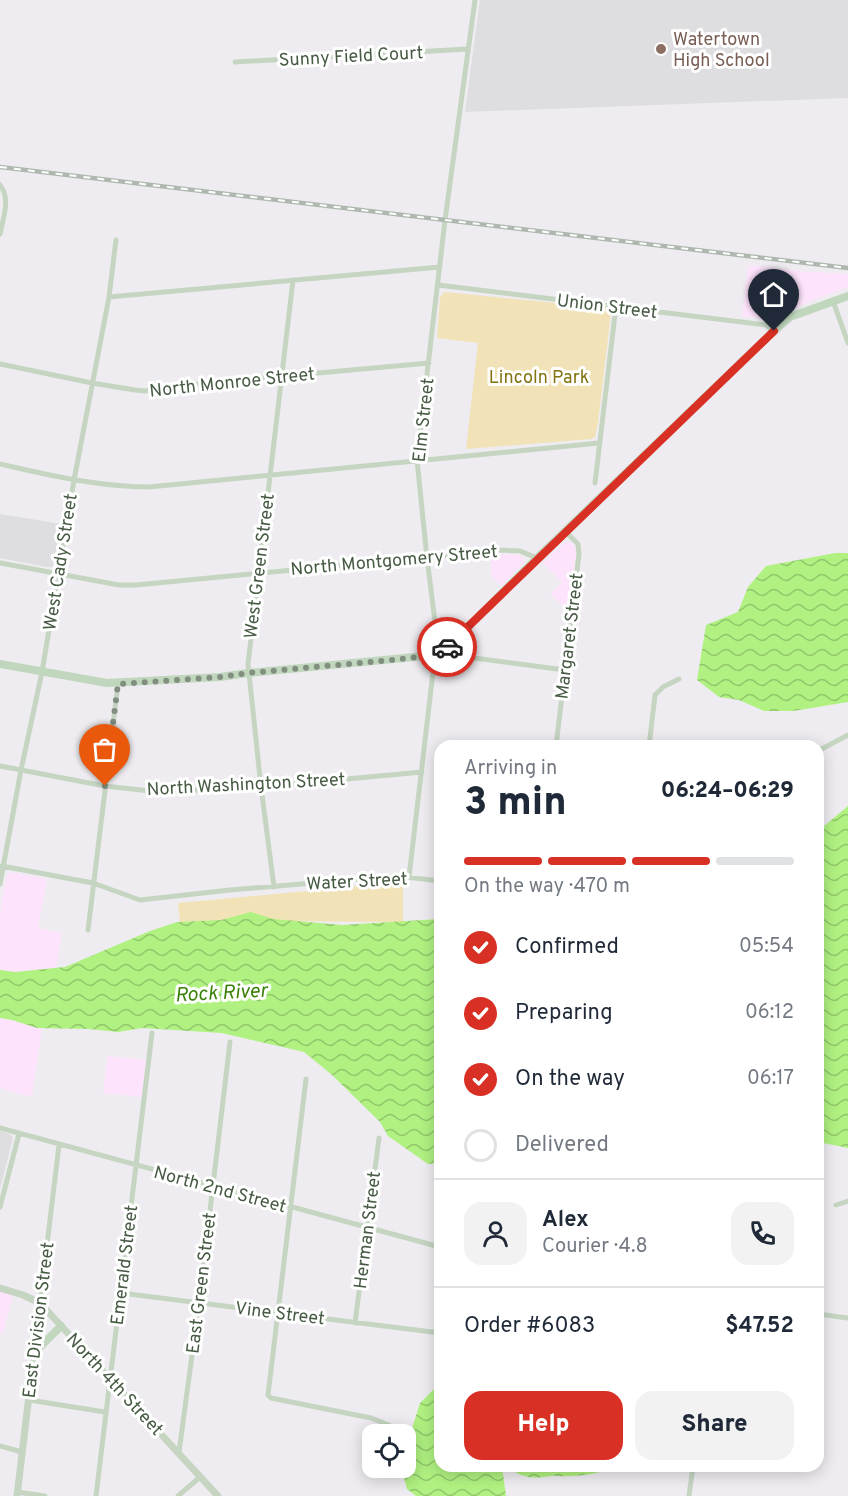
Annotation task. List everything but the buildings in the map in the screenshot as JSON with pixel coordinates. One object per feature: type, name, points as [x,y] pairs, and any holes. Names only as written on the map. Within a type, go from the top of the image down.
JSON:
[{"type":"main road","points":[[0,664],[118,684],[220,677],[435,655],[452,643],[537,558],[790,317],[848,296]]},
{"type":"main road","points":[[35,1352],[61,1326]]},
{"type":"street","name":"Elm Street","points":[[409,877],[437,638],[417,460],[475,0]]},
{"type":"street","name":"Sunny Field Court","points":[[235,62],[468,49]]},
{"type":"street","points":[[0,185],[5,191],[6,202],[0,234]]},
{"type":"street","name":"West Cady Street","points":[[0,884],[42,672],[116,240]]},
{"type":"street","points":[[108,297],[440,267]]},
{"type":"street","name":"West Green Street","points":[[274,887],[248,664],[293,280]]},
{"type":"street","name":"Union Street","points":[[438,285],[766,325],[774,331]]},
{"type":"street","points":[[833,301],[848,343]]},
{"type":"street","points":[[595,483],[616,306]]},
{"type":"street","name":"North Monroe Street","points":[[0,364],[92,383],[145,391],[164,387],[429,363]]},
{"type":"street","points":[[0,464],[119,487],[149,487],[599,443]]},
{"type":"street","name":"Margaret Street","points":[[557,740],[579,554],[578,544],[566,532]]},
{"type":"street","name":"North Montgomery Street","points":[[0,563],[114,585],[128,585],[509,549],[526,552],[537,558]]},
{"type":"street","points":[[435,655],[565,670]]},
{"type":"street","points":[[650,740],[655,695],[663,687],[679,679]]},
{"type":"street","points":[[88,930],[118,684]]},
{"type":"street","points":[[824,748],[848,735]]},
{"type":"street","name":"North Washington Street","points":[[0,766],[105,786],[159,792],[261,787],[422,772]]},
{"type":"street","name":"Water Street","points":[[2,866],[93,883],[140,900],[397,876],[434,880]]},
{"type":"street","name":"Emerald Street","points":[[96,1496],[152,1034]]},
{"type":"street","name":"East Green Street","points":[[179,1452],[230,1042]]},
{"type":"street","points":[[306,1079],[268,1395],[271,1398],[371,1418],[386,1424]]},
{"type":"street","name":"North 2nd Street","points":[[0,1128],[434,1245]]},
{"type":"street","points":[[0,1207],[19,1134]]},
{"type":"street","name":"Herman Street","points":[[355,1323],[379,1138]]},
{"type":"street","name":"East Division Street","points":[[17,1494],[59,1145]]},
{"type":"street","points":[[836,1205],[848,1201]]},
{"type":"street","name":"North 4th Street","points":[[0,1288],[23,1295],[40,1304],[218,1496]]},
{"type":"street","name":"Vine Street","points":[[121,1293],[434,1332]]},
{"type":"street","points":[[824,1315],[848,1318]]},
{"type":"street","points":[[29,1400],[105,1412]]},
{"type":"street","points":[[0,1446],[22,1452]]},
{"type":"street","points":[[689,1496],[692,1472]]},
{"type":"street","points":[[178,1496],[200,1477]]},
{"type":"street","points":[[17,1494],[45,1496]]},
{"type":"shaded area","name":"Watertown High School","points":[[480,0],[848,0],[848,98],[465,112]]},
{"type":"shaded area","points":[[748,265],[848,274],[848,287],[808,302],[776,319],[742,316]]},
{"type":"shaded area","points":[[0,514],[62,524],[53,566],[46,567],[0,558]]},
{"type":"shaded area","points":[[565,542],[574,545],[576,554],[568,611],[551,594],[562,582],[543,563]]},
{"type":"shaded area","points":[[519,555],[524,561],[501,586],[491,575],[491,556]]},
{"type":"shaded area","points":[[9,872],[47,879],[38,928],[62,933],[56,968],[15,972],[0,970],[0,913]]},
{"type":"shaded area","points":[[0,1018],[42,1028],[32,1096],[0,1088]]},
{"type":"shaded area","points":[[108,1056],[146,1060],[142,1097],[103,1093]]},
{"type":"shaded area","points":[[0,1131],[10,1134],[13,1138],[0,1189]]},
{"type":"shaded area","points":[[0,1292],[13,1295],[3,1333],[0,1332]]},
{"type":"green space","name":"Lincoln Park","points":[[445,292],[610,310],[595,437],[466,449],[478,343],[437,338],[440,297]]},
{"type":"green space","points":[[395,883],[403,887],[403,922],[180,922],[178,903]]},
{"type":"water","points":[[835,553],[848,553],[848,702],[793,711],[764,711],[739,700],[719,697],[697,680],[706,625],[738,612],[748,587],[766,566]]},
{"type":"water","points":[[848,806],[848,1148],[824,1143],[824,826]]},
{"type":"water","name":"Rock River","points":[[251,912],[274,919],[342,925],[434,919],[434,1163],[428,1164],[388,1136],[380,1122],[332,1075],[304,1052],[222,1033],[142,1028],[118,1032],[37,1028],[0,1018],[0,970],[15,972],[65,967],[177,922],[221,920]]},
{"type":"water","points":[[434,1389],[434,1472],[503,1472],[506,1496],[416,1496],[407,1489],[404,1478],[416,1478],[416,1424],[413,1424],[420,1403]]},
{"type":"water","points":[[515,1472],[599,1472],[573,1476],[524,1476]]},
{"type":"railway","points":[[0,167],[848,268]]},
{"type":"way so far","points":[[105,786],[118,684],[220,677],[393,660],[435,655],[447,647]]},
{"type":"place","name":"Watertown High School","points":[[661,49]]},
{"type":"route","points":[[447,647],[774,331]]}]
